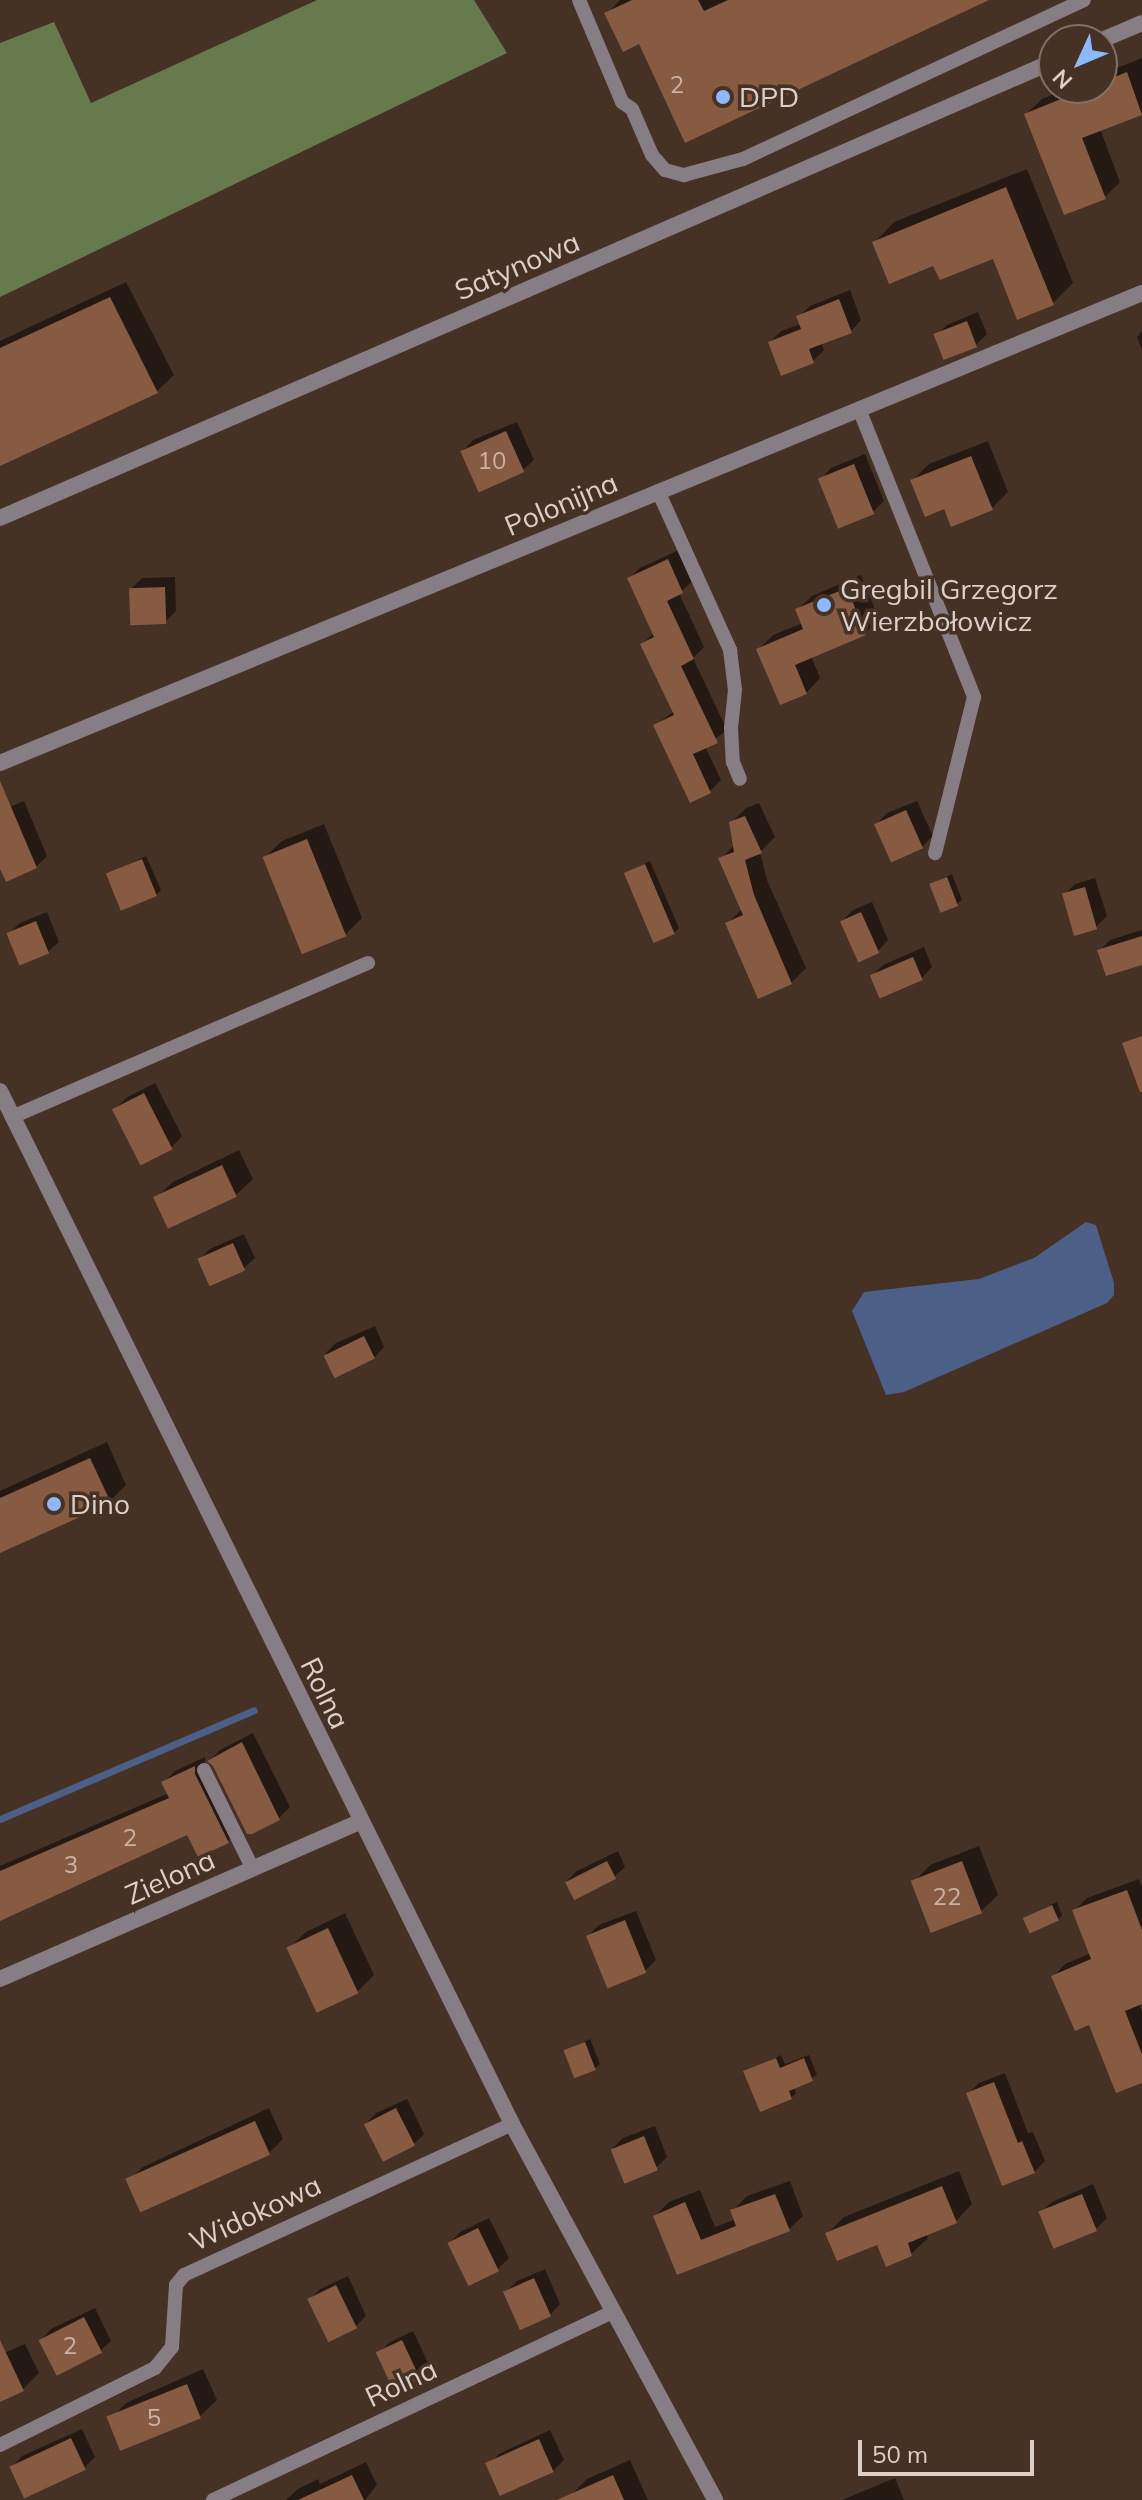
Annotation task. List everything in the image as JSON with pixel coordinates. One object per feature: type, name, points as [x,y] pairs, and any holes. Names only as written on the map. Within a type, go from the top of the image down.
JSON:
[{"type":"street","points":[[1118,33],[1142,23]]},
{"type":"street","name":"Satynowa","points":[[0,518],[1038,68]]},
{"type":"street","name":"Polonijna","points":[[0,763],[1142,293]]},
{"type":"street","name":"Rolna","points":[[0,1091],[512,2124],[611,2313],[715,2500]]},
{"type":"street","name":"Zielona","points":[[0,1979],[360,1822]]},
{"type":"lane","points":[[579,0],[622,102],[632,109],[652,155],[665,170],[684,175],[743,159],[1084,0]]},
{"type":"lane","points":[[859,409],[974,697],[935,853]]},
{"type":"lane","points":[[658,491],[730,650],[735,690],[731,728],[733,762],[740,779]]},
{"type":"lane","points":[[12,1117],[368,963]]},
{"type":"lane","points":[[204,1770],[253,1869]]},
{"type":"lane","name":"Widokowa","points":[[0,2445],[155,2368],[172,2347],[176,2285],[184,2275],[512,2124]]},
{"type":"lane","name":"Rolna","points":[[213,2500],[611,2313]]},
{"type":"green space","points":[[317,0],[474,0],[507,53],[0,297],[0,43],[54,22],[91,103]]},
{"type":"water","points":[[1086,1222],[1096,1225],[1114,1283],[1114,1295],[1107,1303],[904,1392],[886,1395],[852,1311],[864,1292],[979,1279],[1034,1258]]},
{"type":"building","name":"DPD","points":[[632,0],[698,0],[704,11],[728,0],[989,0],[685,143],[639,44],[623,52],[604,13]]},
{"type":"building","points":[[1127,72],[1142,115],[1082,138],[1106,199],[1064,215],[1024,114],[1049,104],[1118,104],[1118,76]]},
{"type":"building","points":[[1006,187],[1054,305],[1017,320],[993,259],[940,280],[933,266],[889,284],[872,242]]},
{"type":"building","points":[[110,297],[158,393],[0,466],[0,348]]},
{"type":"building","points":[[839,299],[852,333],[809,349],[814,363],[781,376],[768,342],[801,329],[796,316]]},
{"type":"building","points":[[967,321],[977,347],[943,360],[933,334]]},
{"type":"building","points":[[506,431],[524,472],[479,492],[460,451]]},
{"type":"building","points":[[971,456],[993,510],[951,527],[944,509],[925,517],[910,480]]},
{"type":"building","points":[[854,464],[874,514],[838,529],[818,479]]},
{"type":"building","points":[[668,559],[683,593],[667,601],[694,659],[681,666],[718,743],[693,754],[711,793],[690,803],[653,725],[674,715],[640,644],[654,637],[627,578]]},
{"type":"building","points":[[165,587],[166,624],[130,625],[129,588]]},
{"type":"building","points":[[847,588],[866,635],[795,665],[807,694],[780,705],[756,649],[803,629],[795,609]]},
{"type":"building","points":[[0,781],[37,868],[6,882],[0,869]]},
{"type":"building","points":[[906,810],[923,848],[891,863],[874,824]]},
{"type":"building","points":[[745,816],[762,853],[745,860],[754,895],[792,984],[758,999],[725,923],[743,915],[718,858],[734,852],[729,822]]},
{"type":"building","points":[[307,839],[346,936],[302,954],[262,857]]},
{"type":"building","points":[[142,859],[157,896],[121,911],[106,874]]},
{"type":"building","points":[[645,864],[675,934],[654,943],[624,873]]},
{"type":"building","points":[[947,877],[958,906],[940,913],[929,884]]},
{"type":"building","points":[[1085,887],[1097,929],[1074,936],[1062,894]]},
{"type":"building","points":[[861,912],[879,953],[858,962],[840,921]]},
{"type":"building","points":[[36,921],[49,953],[19,965],[6,933]]},
{"type":"building","points":[[1142,936],[1142,965],[1106,976],[1097,950]]},
{"type":"building","points":[[913,957],[923,980],[880,998],[870,975]]},
{"type":"building","points":[[1142,1036],[1142,1092],[1140,1092],[1122,1043]]},
{"type":"building","points":[[144,1093],[173,1149],[141,1165],[112,1109]]},
{"type":"building","points":[[222,1165],[237,1197],[168,1229],[153,1197]]},
{"type":"building","points":[[233,1243],[245,1270],[210,1286],[197,1259]]},
{"type":"building","points":[[364,1336],[375,1358],[335,1378],[324,1356]]},
{"type":"building","name":"Dino","points":[[90,1458],[111,1503],[0,1553],[0,1498]]},
{"type":"building","points":[[242,1742],[280,1820],[252,1834],[247,1834],[213,1766],[207,1761]]},
{"type":"building","points":[[195,1766],[195,1774],[229,1843],[198,1857],[187,1835],[0,1921],[0,1871],[169,1798],[161,1782]]},
{"type":"building","points":[[607,1861],[616,1879],[574,1900],[565,1882]]},
{"type":"building","points":[[962,1861],[982,1913],[931,1933],[911,1881]]},
{"type":"building","points":[[1127,1890],[1142,1930],[1142,2004],[1125,2011],[1142,2054],[1142,2083],[1116,2093],[1089,2025],[1075,2031],[1051,1976],[1091,1959],[1072,1910]]},
{"type":"building","points":[[1052,1905],[1059,1921],[1030,1934],[1023,1918]]},
{"type":"building","points":[[625,1920],[646,1973],[607,1989],[586,1936]]},
{"type":"building","points":[[328,1928],[358,1993],[317,2013],[286,1947]]},
{"type":"building","points":[[585,2042],[596,2070],[574,2078],[564,2050]]},
{"type":"building","points":[[776,2058],[780,2068],[804,2058],[813,2081],[789,2091],[792,2099],[760,2112],[743,2071]]},
{"type":"building","points":[[994,2082],[1018,2143],[1022,2141],[1035,2173],[1002,2186],[966,2093]]},
{"type":"building","points":[[396,2108],[415,2145],[383,2162],[364,2124]]},
{"type":"building","points":[[255,2121],[270,2155],[140,2213],[125,2179]]},
{"type":"building","points":[[644,2136],[658,2170],[624,2184],[611,2149]]},
{"type":"building","points":[[942,2186],[957,2223],[908,2243],[912,2256],[886,2267],[877,2245],[837,2261],[825,2233]]},
{"type":"building","points":[[775,2194],[790,2231],[677,2275],[653,2216],[685,2202],[701,2240],[736,2226],[730,2210]]},
{"type":"building","points":[[1082,2194],[1097,2231],[1053,2249],[1038,2212]]},
{"type":"building","points":[[478,2228],[499,2271],[468,2286],[447,2243]]},
{"type":"building","points":[[534,2278],[551,2316],[520,2330],[503,2292]]},
{"type":"building","points":[[336,2285],[357,2328],[328,2342],[307,2299]]},
{"type":"building","points":[[84,2317],[102,2353],[57,2376],[39,2340]]},
{"type":"building","points":[[0,2340],[24,2391],[0,2402]]},
{"type":"building","points":[[402,2340],[420,2379],[394,2391],[376,2352]]},
{"type":"building","points":[[187,2384],[201,2418],[120,2451],[106,2417]]},
{"type":"building","points":[[71,2438],[86,2470],[24,2498],[9,2467]]},
{"type":"building","points":[[539,2439],[554,2472],[500,2496],[485,2463]]},
{"type":"building","points":[[352,2475],[364,2500],[298,2500]]},
{"type":"building","points":[[613,2475],[624,2500],[557,2500]]},
{"type":"waterway","points":[[0,1819],[254,1710]]},
{"type":"place","name":"DPD","points":[[723,97]]},
{"type":"place","name":"Gregbil Grzegorz Wierzbołowicz","points":[[824,605]]},
{"type":"place","name":"Dino","points":[[54,1504]]}]
